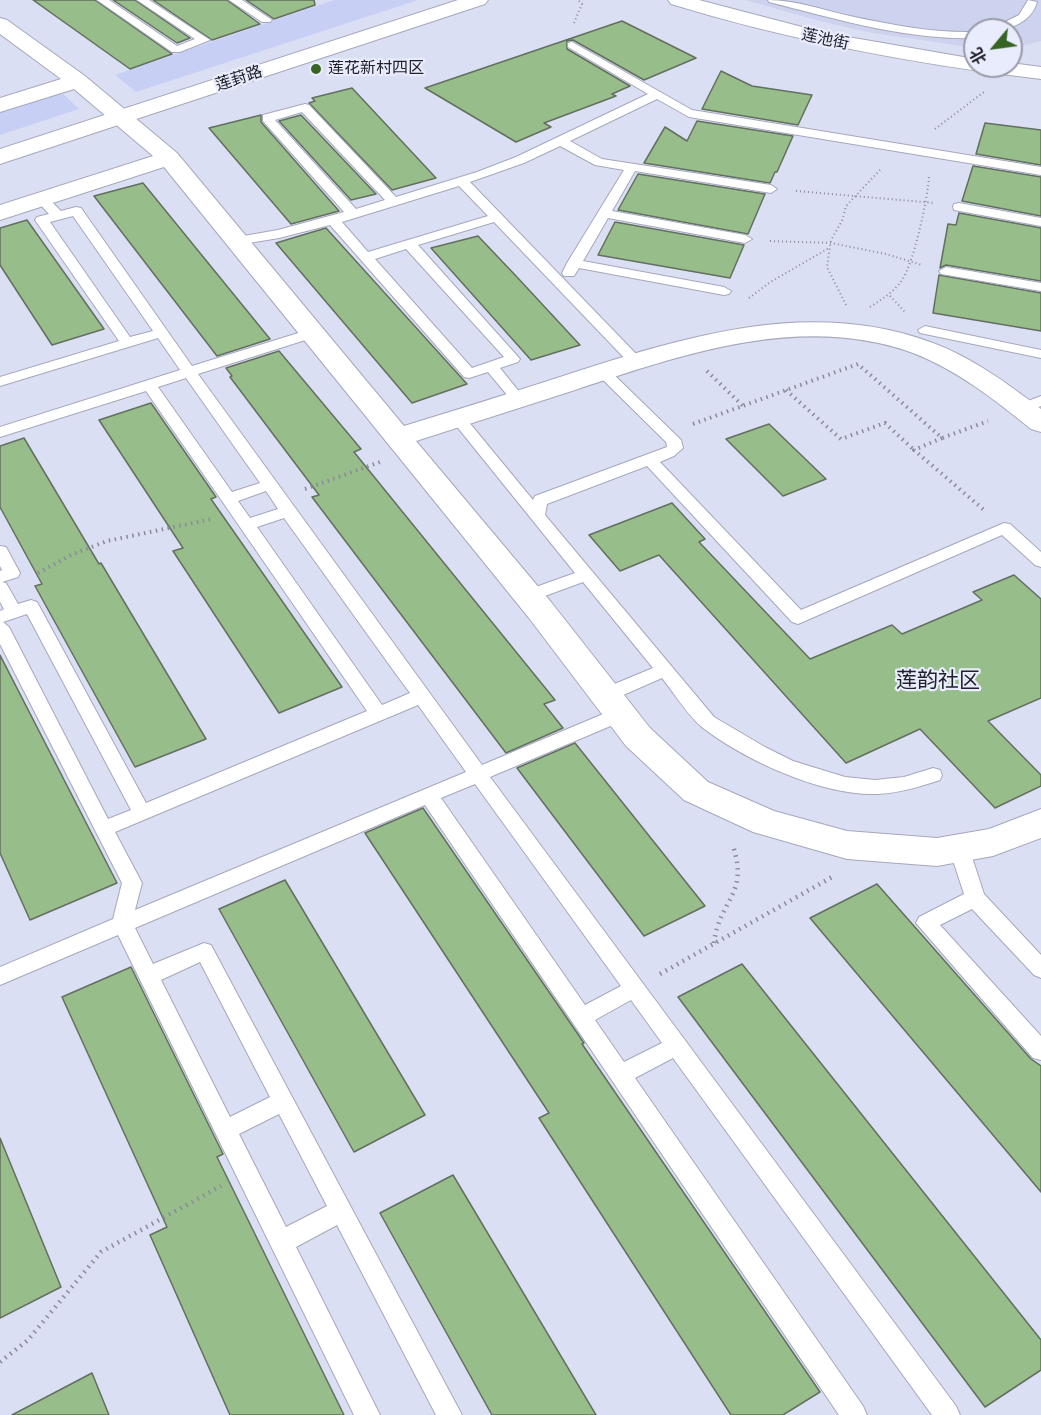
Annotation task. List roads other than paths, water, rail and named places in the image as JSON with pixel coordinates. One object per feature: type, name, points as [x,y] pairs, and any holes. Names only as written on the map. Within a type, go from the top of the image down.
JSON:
[{"type":"street","name":"莲葑路","points":[[0,157],[478,0]]},
{"type":"street","name":"莲池街","points":[[678,0],[734,18],[844,44],[963,63]]},
{"type":"street","points":[[0,24],[124,118],[169,158],[528,596],[638,737],[696,791],[765,822],[847,845],[937,852],[993,842],[1041,823]]},
{"type":"street","points":[[1023,71],[1041,73]]},
{"type":"street","points":[[0,105],[77,81]]},
{"type":"street","points":[[0,213],[50,208],[169,158]]},
{"type":"street","points":[[404,444],[458,418],[682,347],[762,332],[827,327],[848,322],[905,341],[956,362],[1035,411]]},
{"type":"lane","points":[[102,0],[176,50],[204,40],[142,0]]},
{"type":"lane","points":[[234,0],[266,20]]},
{"type":"lane","points":[[772,0],[859,21],[940,36],[963,35]]},
{"type":"lane","points":[[1022,18],[1034,1]]},
{"type":"lane","points":[[844,44],[859,21]]},
{"type":"lane","points":[[572,45],[678,108],[701,116],[1041,171]]},
{"type":"lane","points":[[237,241],[279,234],[333,220],[462,181],[520,160],[656,95]]},
{"type":"lane","points":[[353,214],[267,118],[305,108],[394,202]]},
{"type":"lane","points":[[561,141],[599,162],[771,189]]},
{"type":"lane","points":[[562,285],[631,168]]},
{"type":"lane","points":[[462,181],[636,362]]},
{"type":"lane","points":[[959,207],[1041,222]]},
{"type":"lane","points":[[127,343],[42,220],[50,208],[76,211],[160,333],[421,696],[947,1415]]},
{"type":"lane","points":[[604,213],[745,239]]},
{"type":"lane","points":[[366,257],[497,218]]},
{"type":"lane","points":[[333,220],[470,374],[513,359],[409,244]]},
{"type":"lane","points":[[574,263],[724,291]]},
{"type":"lane","points":[[946,271],[1041,287]]},
{"type":"lane","points":[[925,330],[1041,354]]},
{"type":"lane","points":[[0,382],[160,333]]},
{"type":"lane","points":[[0,432],[313,333]]},
{"type":"lane","points":[[491,367],[518,399]]},
{"type":"lane","points":[[537,516],[537,507],[541,500],[669,453],[675,447],[673,440],[603,372]]},
{"type":"lane","points":[[149,384],[378,714]]},
{"type":"lane","points":[[458,418],[708,722],[743,746],[769,758],[809,774],[859,787],[885,787],[920,781],[933,775]]},
{"type":"lane","points":[[650,460],[798,618],[1004,528],[1041,561]]},
{"type":"lane","points":[[233,504],[279,498]]},
{"type":"lane","points":[[246,525],[279,498]]},
{"type":"lane","points":[[0,551],[12,573],[1,585],[7,615],[31,606],[142,813]]},
{"type":"lane","points":[[528,596],[586,575]]},
{"type":"lane","points":[[0,627],[132,883],[130,897],[123,912],[123,924],[367,1415]]},
{"type":"lane","points":[[0,976],[479,774],[613,705],[665,670]]},
{"type":"lane","points":[[103,829],[421,696]]},
{"type":"lane","points":[[429,795],[854,1415]]},
{"type":"lane","points":[[959,848],[975,898],[1041,969]]},
{"type":"lane","points":[[975,898],[926,924],[1041,1051]]},
{"type":"lane","points":[[148,976],[204,951],[448,1415]]},
{"type":"lane","points":[[581,1017],[635,988]]},
{"type":"lane","points":[[621,1074],[677,1046]]},
{"type":"lane","points":[[225,1130],[284,1101]]},
{"type":"lane","points":[[281,1242],[341,1211]]},
{"type":"place","name":"莲花新村四区","points":[[316,69]]},
{"type":"district","name":"莲韵社区","points":[[938,681]]}]
